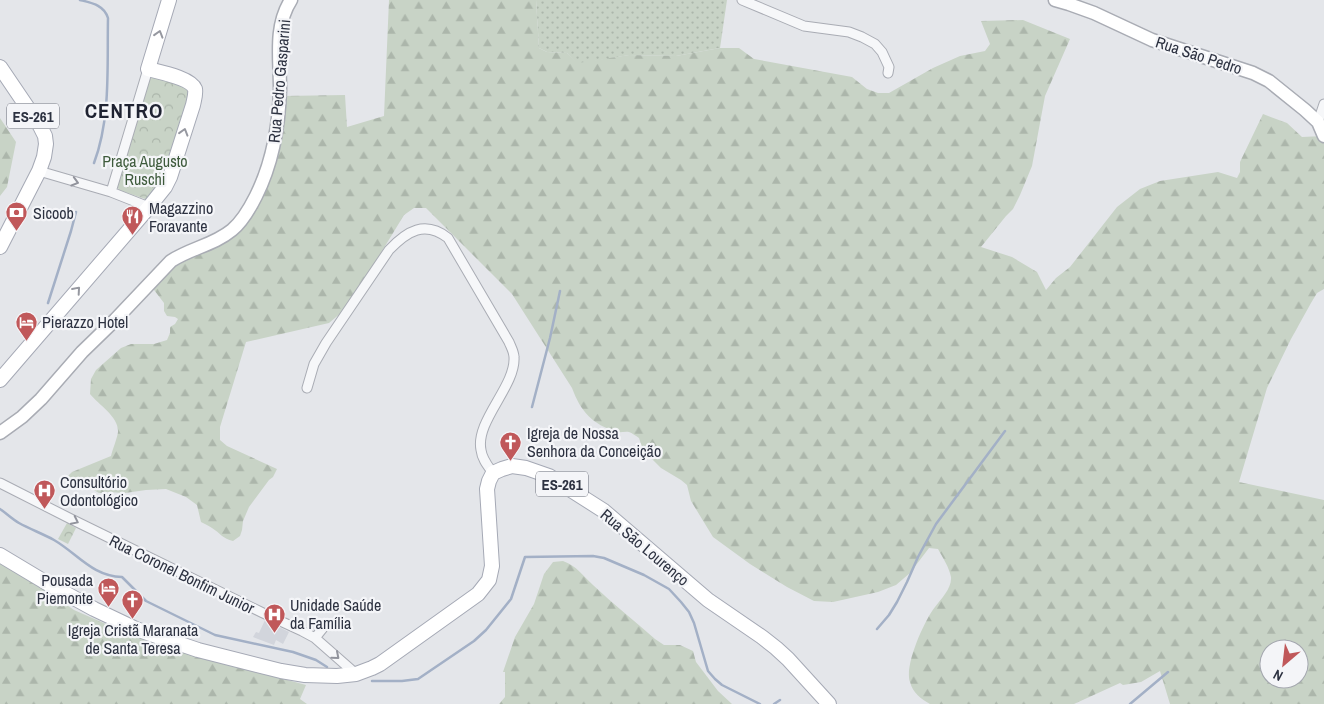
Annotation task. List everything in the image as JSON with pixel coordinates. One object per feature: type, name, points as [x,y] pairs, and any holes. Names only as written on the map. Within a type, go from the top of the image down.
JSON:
[{"type":"main road","points":[[0,380],[149,206],[170,177],[193,105],[195,90],[191,83],[187,81],[148,69],[170,0]]},
{"type":"main road","name":"ES-261","points":[[0,67],[40,126],[45,136],[46,151],[39,171],[0,247]]},
{"type":"main road","name":"Rua São Lourenço","points":[[493,474],[502,468],[512,466],[526,468],[549,476],[604,511],[708,600],[776,648],[829,704]]},
{"type":"main road","points":[[0,555],[94,609],[136,629],[175,643],[281,671],[321,676],[356,674],[380,664],[478,594],[485,586],[489,580],[492,566],[487,489],[493,474]]},
{"type":"street","name":"Rua Pedro Gasparini","points":[[0,433],[22,417],[41,398],[82,352],[171,261],[222,237],[244,217],[265,178],[273,153],[278,125],[280,90],[279,40],[282,17],[291,0]]},
{"type":"street","points":[[742,0],[804,26],[849,32],[862,36],[875,44],[882,52],[889,67],[888,73]]},
{"type":"street","name":"Rua São Pedro","points":[[1055,0],[1094,13],[1152,40],[1253,73],[1268,81],[1318,122],[1324,136]]},
{"type":"street","points":[[111,192],[148,69]]},
{"type":"street","points":[[1318,122],[1324,104]]},
{"type":"street","points":[[39,171],[111,192],[149,206]]},
{"type":"street","points":[[307,388],[314,364],[326,343],[389,250],[412,231],[422,229],[433,230],[442,234],[448,238],[509,342],[514,357],[506,387],[487,421],[482,436],[480,448],[483,459],[493,474]]},
{"type":"street","name":"Rua Coronel Bonfim Junior","points":[[0,483],[79,524],[315,638],[356,674]]},
{"type":"street","points":[[315,638],[323,628]]},
{"type":"shaded area","name":"Unidade Saúde da Família","points":[[265,620],[289,632],[283,644],[276,640],[274,645],[253,637],[256,632],[259,633]]},
{"type":"green space","points":[[389,0],[536,0],[539,48],[547,52],[567,53],[578,63],[629,55],[676,56],[720,48],[739,48],[754,59],[852,77],[867,89],[878,93],[889,93],[933,68],[960,56],[985,51],[990,44],[981,21],[1023,20],[1070,39],[1045,96],[1032,166],[1020,195],[1013,209],[981,247],[1012,257],[1037,272],[1046,290],[1056,278],[1070,267],[1117,207],[1140,189],[1160,181],[1218,172],[1237,178],[1240,172],[1240,162],[1263,114],[1287,123],[1302,137],[1323,136],[1324,289],[1317,293],[1311,303],[1267,388],[1239,482],[1324,500],[1324,704],[1170,704],[1160,671],[1141,682],[1123,685],[1120,683],[1074,704],[930,704],[915,692],[911,686],[909,675],[916,644],[951,581],[949,570],[938,549],[929,548],[910,573],[896,585],[878,592],[833,602],[814,601],[750,564],[713,537],[691,501],[687,485],[661,468],[642,447],[639,438],[629,432],[608,429],[588,416],[512,294],[426,208],[414,208],[404,215],[348,307],[329,323],[246,342],[220,427],[220,440],[227,446],[277,469],[273,477],[249,507],[243,521],[240,536],[233,541],[224,537],[201,522],[197,505],[186,497],[166,489],[125,493],[99,493],[68,476],[72,472],[111,456],[117,438],[117,427],[112,416],[90,394],[91,379],[96,370],[121,348],[131,344],[154,344],[167,340],[170,327],[178,319],[167,316],[164,311],[164,303],[151,286],[168,267],[217,243],[256,202],[283,96],[345,95],[347,127],[384,116]]},
{"type":"green space","points":[[536,0],[727,0],[720,48],[676,56],[629,55],[578,64],[567,53],[547,52],[539,48]]},
{"type":"green space","name":"Praça Augusto Ruschi","points":[[153,77],[188,87],[190,90],[164,181],[148,200],[119,190],[117,186],[150,79]]},
{"type":"green space","points":[[0,118],[16,142],[7,187],[0,196]]},
{"type":"green space","points":[[145,169],[149,173],[149,179],[145,186],[140,187],[136,184],[136,175]]},
{"type":"green space","points":[[67,523],[76,528],[68,544],[58,539]]},
{"type":"green space","points":[[563,561],[576,568],[655,639],[664,645],[680,645],[693,651],[696,662],[718,691],[732,704],[499,704],[505,697],[505,672],[503,672],[515,637],[534,604],[544,574],[553,562]]},
{"type":"green space","points":[[0,562],[74,610],[106,624],[188,653],[306,685],[300,699],[307,704],[0,704]]},
{"type":"waterway","points":[[80,0],[101,7],[108,18],[106,110],[94,163]]},
{"type":"waterway","points":[[48,303],[76,212]]},
{"type":"waterway","points":[[532,407],[560,291]]},
{"type":"waterway","points":[[877,629],[897,602],[936,524],[1005,431]]},
{"type":"waterway","points":[[0,509],[19,523],[54,540],[94,569],[111,576],[122,577],[146,601],[215,635],[293,652],[316,660],[327,667]]},
{"type":"waterway","points":[[372,681],[418,679],[474,641],[486,630],[511,599],[525,557],[593,556],[604,558],[644,575],[669,589],[689,612],[708,671],[722,685],[760,704]]},
{"type":"waterway","points":[[1130,704],[1168,672]]},
{"type":"waterway","points":[[774,704],[780,700]]},
{"type":"place","name":"Sicoob","points":[[17,232]]},
{"type":"place","name":"Magazzino Foravante","points":[[133,236]]},
{"type":"place","name":"Pierazzo Hotel","points":[[26,341]]},
{"type":"place","name":"Igreja de Nossa Senhora da Conceição","points":[[511,461]]},
{"type":"place","name":"Consultório Odontológico","points":[[44,510]]},
{"type":"place","name":"Pousada Piemonte","points":[[109,608]]},
{"type":"place","name":"Igreja Cristã Maranata de Santa Teresa","points":[[133,620]]},
{"type":"place","name":"Unidade Saúde da Família","points":[[274,633]]},
{"type":"district","name":"CENTRO","points":[[124,110]]}]
